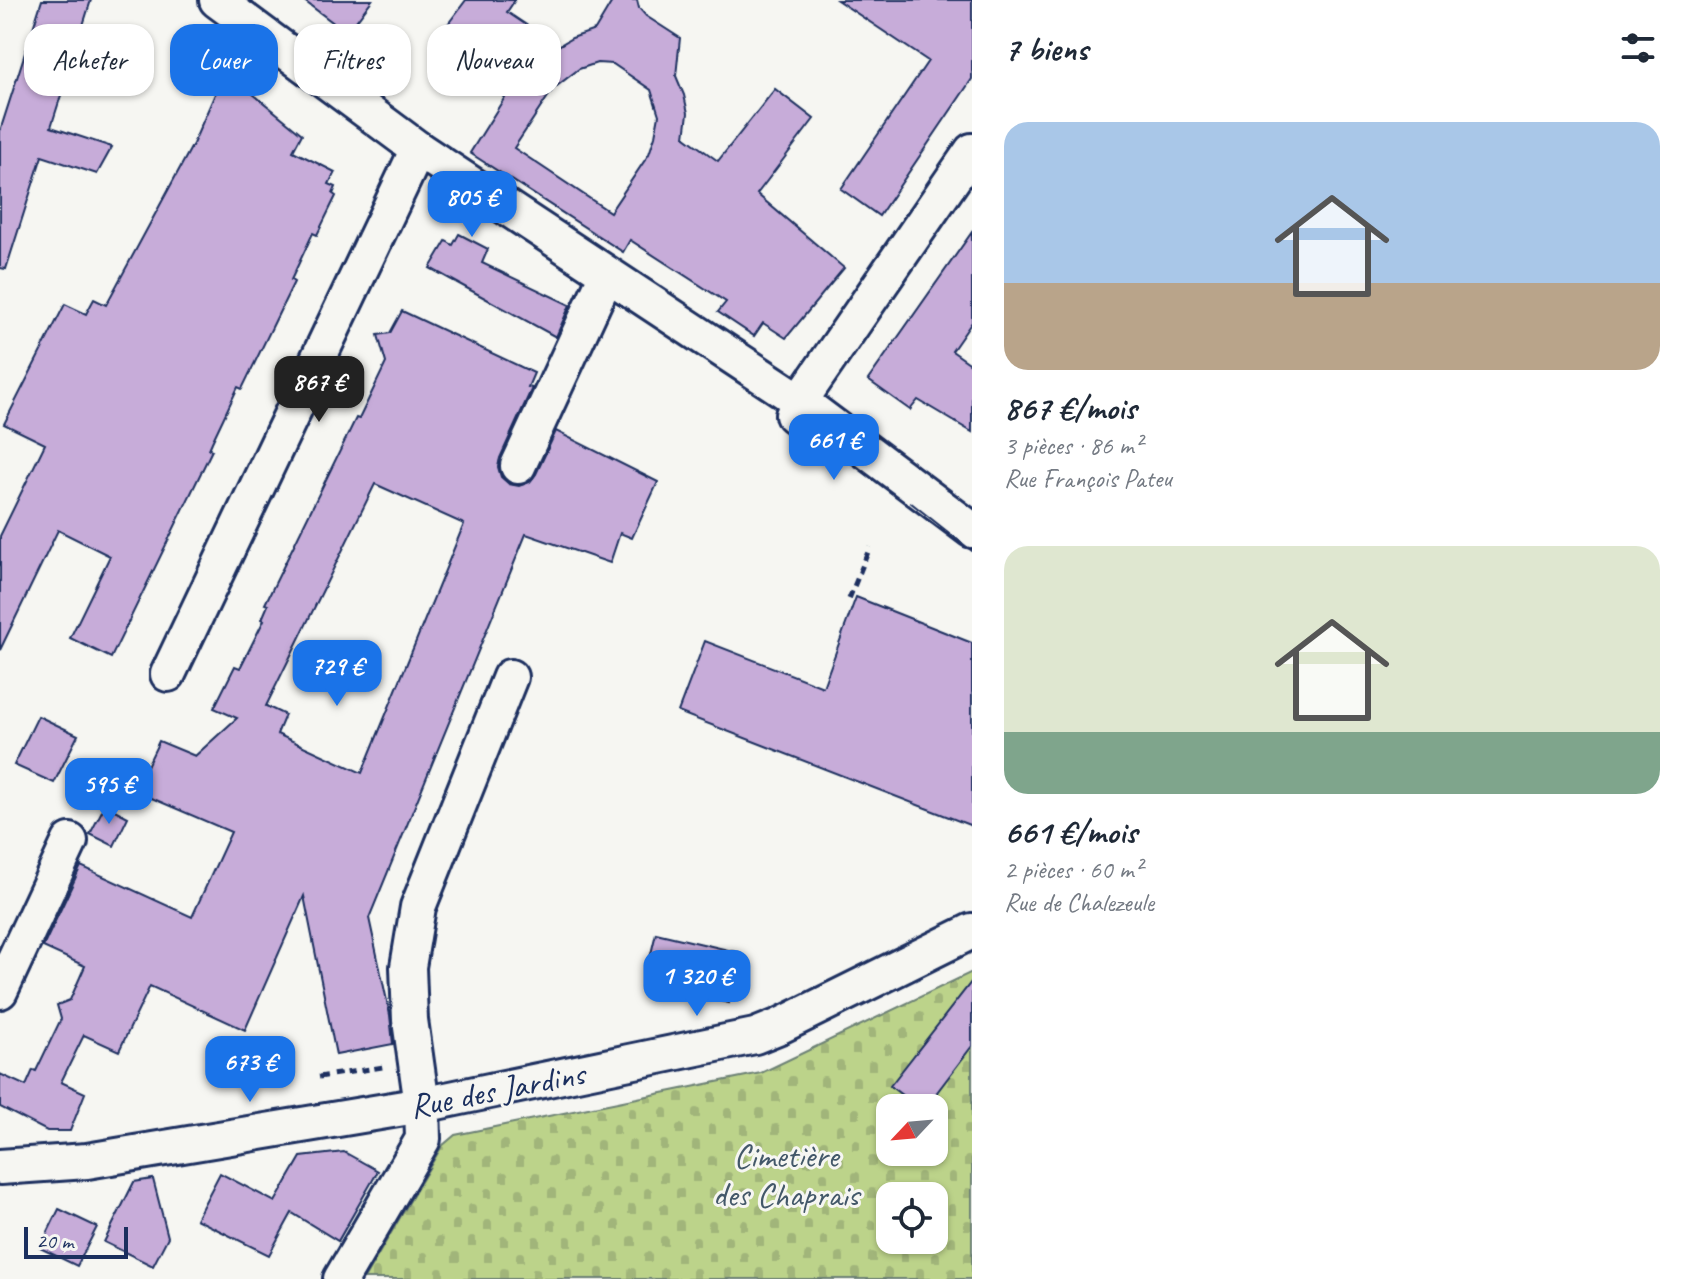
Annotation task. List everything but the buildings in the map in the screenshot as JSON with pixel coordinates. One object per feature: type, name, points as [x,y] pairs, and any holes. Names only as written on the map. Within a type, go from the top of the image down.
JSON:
[{"type":"street","points":[[196,0],[600,289],[797,408]]},
{"type":"street","points":[[217,0],[414,156],[797,408],[915,496],[972,530]]},
{"type":"street","points":[[797,408],[972,151]]},
{"type":"street","points":[[168,674],[414,156]]},
{"type":"street","points":[[518,466],[600,289]]},
{"type":"street","points":[[341,1279],[423,1139],[422,1105],[410,1020],[408,967],[418,907],[510,677]]},
{"type":"street","points":[[0,991],[70,841]]},
{"type":"street","name":"Rue des Jardins","points":[[0,1167],[87,1161],[422,1105],[755,1036],[972,931]]},
{"type":"path","points":[[849,599],[870,547]]},
{"type":"path","points":[[319,1077],[416,1062]]},
{"type":"green space","name":"Cimetière des Chaprais","points":[[972,972],[972,1279],[364,1279],[442,1146],[455,1135],[761,1073]]},
{"type":"tram line","points":[[910,502],[972,551]]}]
